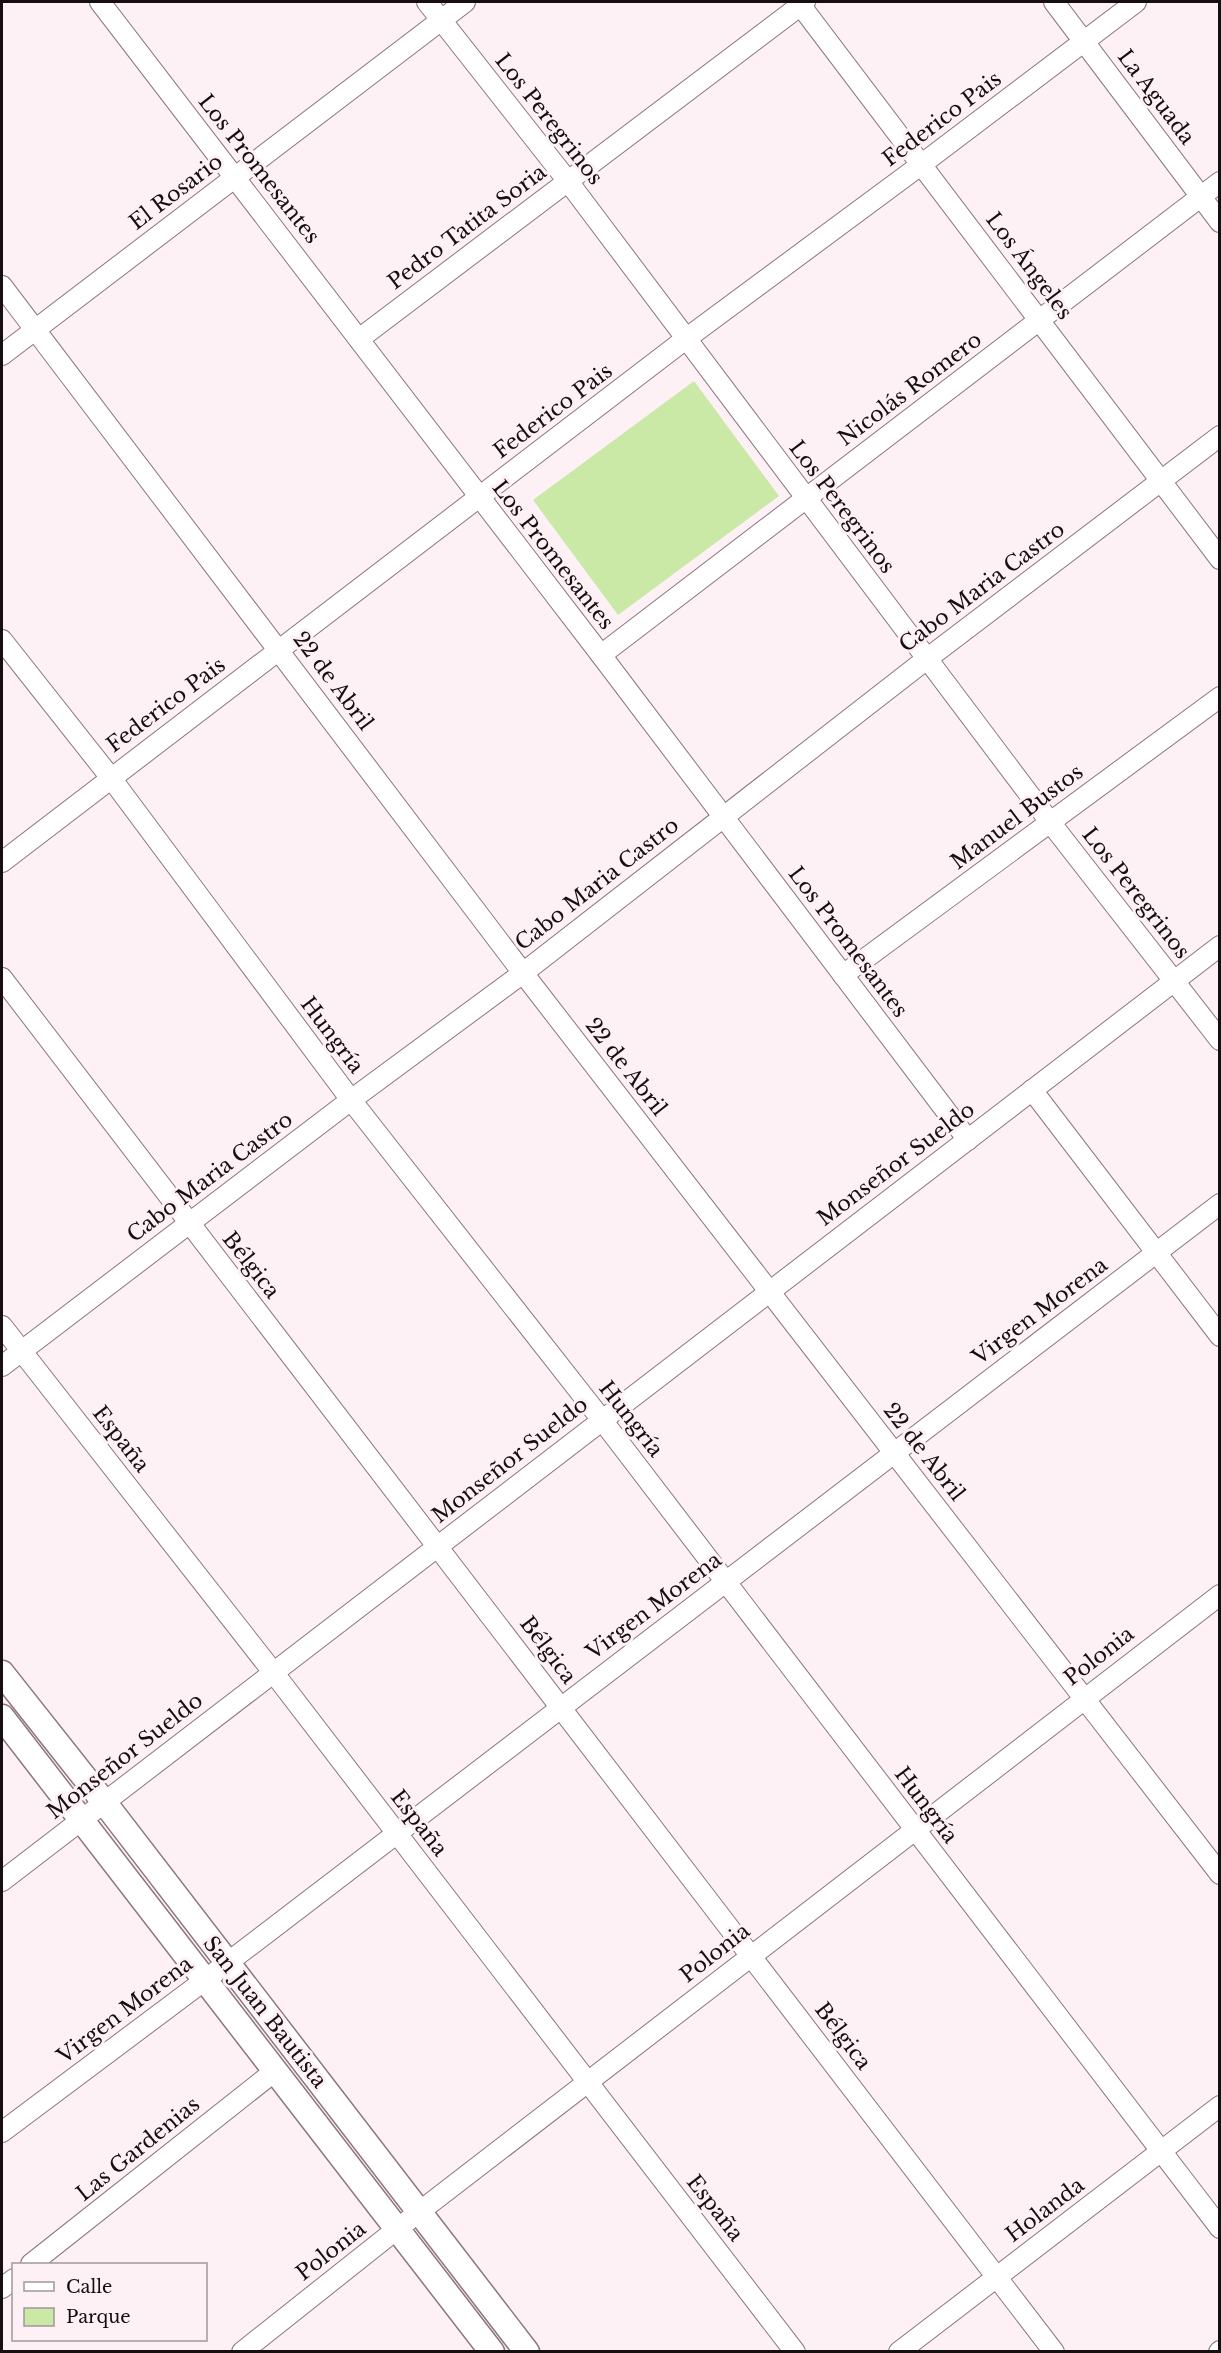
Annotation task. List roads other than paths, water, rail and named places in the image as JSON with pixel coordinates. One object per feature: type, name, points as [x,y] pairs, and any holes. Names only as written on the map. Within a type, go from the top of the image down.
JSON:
[{"type":"street","name":"Los Promesantes","points":[[100,2],[235,176],[478,498],[601,655],[968,1140]]},
{"type":"street","name":"Los Peregrinos","points":[[427,2],[567,180],[1050,822],[1220,1041]]},
{"type":"street","name":"El Rosario","points":[[2,355],[465,2]]},
{"type":"street","name":"La Aguada","points":[[1054,2],[1220,222]]},
{"type":"street","name":"Federico Pais","points":[[2,862],[687,338],[1136,2]]},
{"type":"street","name":"Los Ángeles","points":[[801,3],[1220,559]]},
{"type":"street","name":"Pedro Tatita Soria","points":[[359,339],[801,3]]},
{"type":"street","name":"Nicolás Romero","points":[[601,655],[1220,182]]},
{"type":"street","name":"22 de Abril","points":[[2,286],[523,973],[1220,1874]]},
{"type":"street","name":"Cabo Maria Castro","points":[[2,1366],[351,1100],[523,973],[928,658],[1220,436]]},
{"type":"street","name":"Hungría","points":[[2,640],[111,778],[351,1100],[602,1420],[1220,2228]]},
{"type":"street","name":"Manuel Bustos","points":[[843,975],[1220,697]]},
{"type":"street","name":"Monseñor Sueldo","points":[[2,1881],[1220,946]]},
{"type":"street","name":"Bélgica","points":[[2,978],[188,1224],[562,1707],[1054,2352]]},
{"type":"street","points":[[1032,1090],[1220,1336]]},
{"type":"street","name":"Virgen Morena","points":[[2,2132],[206,1980],[1220,1204]]},
{"type":"street","name":"España","points":[[2,1326],[273,1672],[795,2352]]},
{"type":"street","name":"Polonia","points":[[242,2352],[397,2229],[1220,1595]]},
{"type":"street","name":"San Juan Bautista","points":[[2,1673],[527,2352]]},
{"type":"street","name":"San Juan Bautista","points":[[2,1717],[397,2229],[483,2349]]},
{"type":"street","name":"Las Gardenias","points":[[34,2263],[275,2071]]},
{"type":"street","name":"Holanda","points":[[899,2352],[1220,2106]]}]
